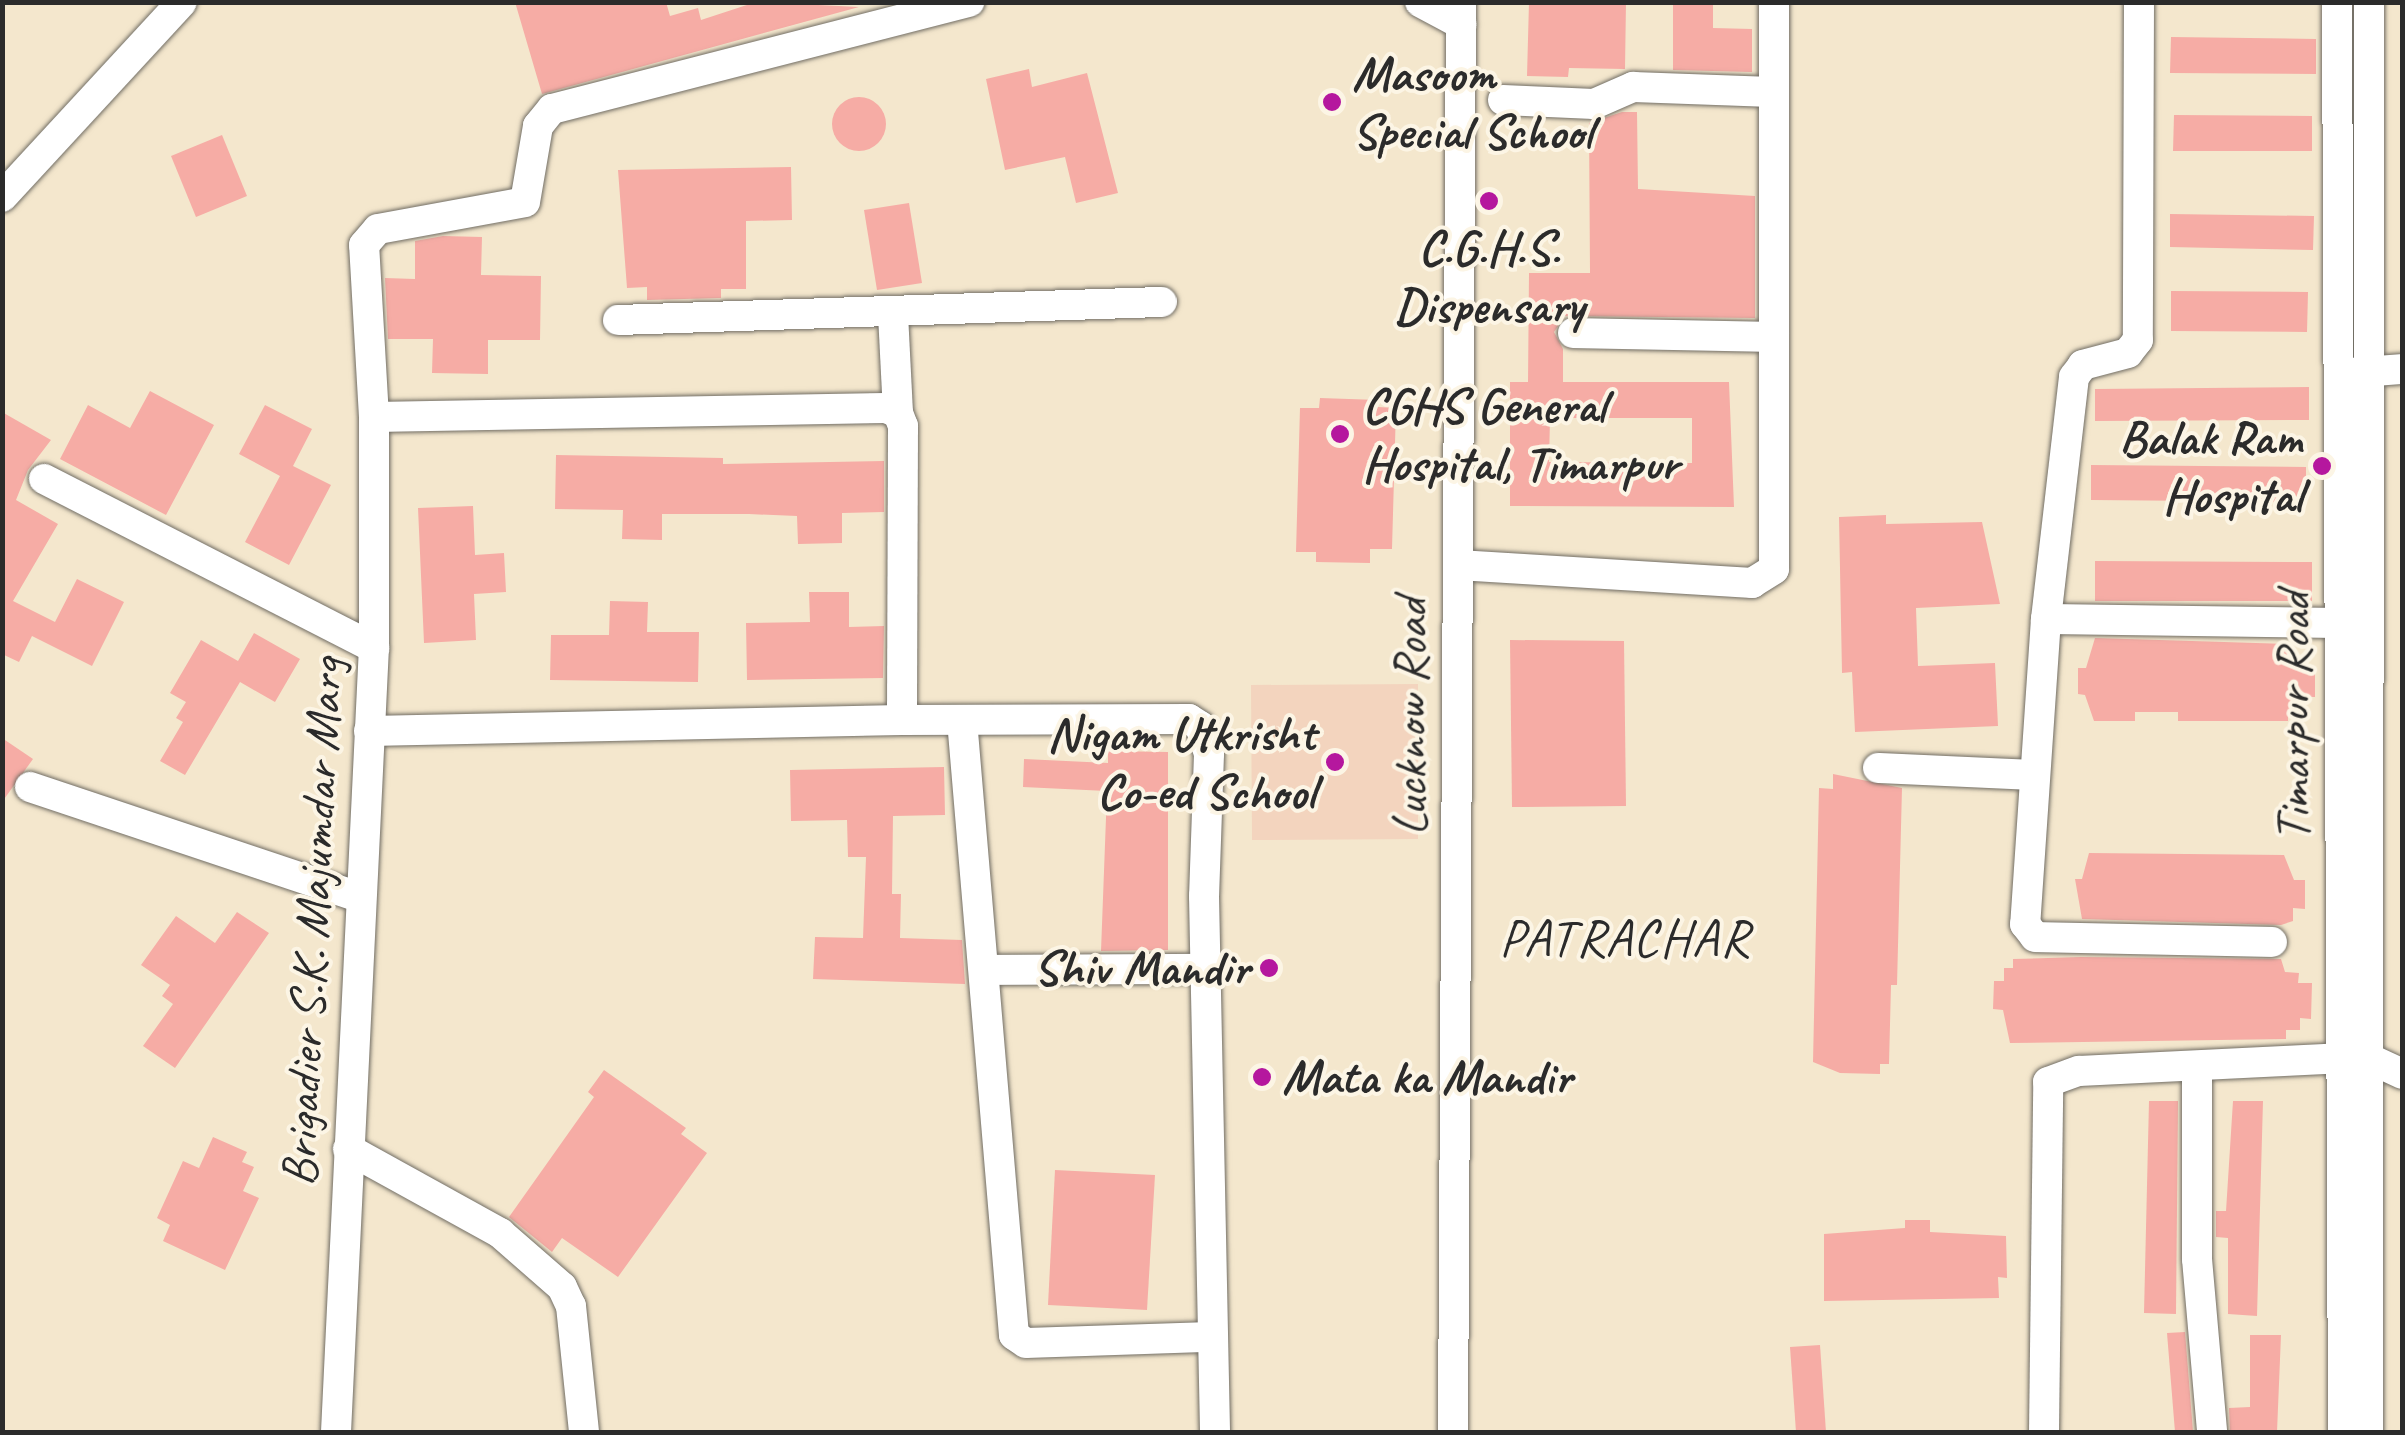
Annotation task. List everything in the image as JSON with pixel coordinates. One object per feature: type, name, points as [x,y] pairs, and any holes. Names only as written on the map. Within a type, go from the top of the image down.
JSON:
[{"type":"street","points":[[2,198],[182,2]]},
{"type":"street","points":[[913,10],[970,2]]},
{"type":"street","points":[[1420,2],[1461,13]]},
{"type":"street","points":[[1458,565],[1752,583],[1765,578],[1775,554],[1774,2]]},
{"type":"street","points":[[2139,2],[2138,340],[2128,352],[2083,365],[2074,377],[2046,619],[2027,933],[2272,942]]},
{"type":"street","name":"Timarpur Road","points":[[2336,2],[2340,623],[2368,1432]]},
{"type":"street","name":"Timarpur Road","points":[[2343,1432],[2370,373],[2369,2]]},
{"type":"street","name":"Brigadier S.K. Majumdar Marg","points":[[336,1432],[358,897],[374,648],[374,417],[363,253],[378,229],[525,202],[538,126],[552,108],[913,10]]},
{"type":"street","name":"Lucknow Road","points":[[1453,1432],[1461,13]]},
{"type":"street","points":[[1504,100],[1594,104],[1632,87],[1772,92]]},
{"type":"street","points":[[618,320],[893,314],[1162,302]]},
{"type":"street","points":[[893,314],[898,413],[903,426],[902,720]]},
{"type":"street","points":[[1574,334],[1774,337]]},
{"type":"street","points":[[2337,372],[2402,369]]},
{"type":"street","points":[[374,417],[886,408],[898,413]]},
{"type":"street","points":[[44,479],[374,648]]},
{"type":"street","points":[[2046,619],[2340,623]]},
{"type":"street","points":[[369,732],[902,720],[1189,719],[1200,726],[1209,754],[1206,970],[1215,1432]]},
{"type":"street","points":[[962,720],[988,970],[1008,1316],[1014,1334],[1026,1342],[1212,1337]]},
{"type":"street","points":[[1878,768],[2035,774]]},
{"type":"street","points":[[30,787],[358,897]]},
{"type":"street","points":[[988,970],[1206,970]]},
{"type":"street","points":[[2044,1432],[2048,1082],[2079,1071],[2354,1058],[2402,1074]]},
{"type":"street","points":[[2196,1068],[2197,1259],[2212,1432]]},
{"type":"street","points":[[348,1149],[500,1233],[562,1287],[571,1306],[584,1432]]},
{"type":"shaded area","name":"Nigam Utkrisht Co-ed School","points":[[1418,684],[1418,839],[1252,840],[1251,685]]},
{"type":"building","points":[[515,2],[666,2],[670,16],[698,8],[701,20],[756,2],[859,7],[542,94]]},
{"type":"building","points":[[1529,2],[1626,2],[1625,69],[1569,68],[1568,77],[1527,76]]},
{"type":"building","points":[[1673,2],[1713,2],[1713,28],[1752,29],[1752,72],[1673,70]]},
{"type":"building","points":[[2171,37],[2316,39],[2316,74],[2170,73]]},
{"type":"building","points":[[1029,69],[1032,87],[1087,73],[1118,193],[1076,203],[1065,157],[1005,170],[986,79]]},
{"type":"building","points":[[859,97],[878,105],[886,124],[878,143],[859,151],[840,143],[832,124],[840,105]]},
{"type":"building","points":[[1622,112],[1637,112],[1638,189],[1755,196],[1755,318],[1565,316],[1554,332],[1563,349],[1563,382],[1729,382],[1734,507],[1510,506],[1510,382],[1528,382],[1529,273],[1590,273],[1589,123]],"holes":[[[1550,418],[1692,418],[1692,463],[1549,462]]]},
{"type":"building","points":[[2174,115],[2312,116],[2312,151],[2173,151]]},
{"type":"building","points":[[222,135],[247,196],[196,217],[171,156]]},
{"type":"building","points":[[791,167],[792,220],[746,221],[746,289],[721,289],[721,298],[647,300],[647,287],[627,288],[618,170]]},
{"type":"building","points":[[909,203],[922,283],[877,290],[864,210]]},
{"type":"building","points":[[2170,214],[2314,216],[2313,250],[2170,247]]},
{"type":"building","points":[[443,236],[482,237],[481,275],[541,276],[540,340],[488,340],[488,374],[432,373],[433,339],[388,339],[385,278],[415,279],[415,241]]},
{"type":"building","points":[[2171,291],[2308,292],[2307,332],[2171,331]]},
{"type":"building","points":[[2309,387],[2309,420],[2095,421],[2095,389]]},
{"type":"building","points":[[150,391],[214,425],[166,515],[60,459],[88,405],[130,428]]},
{"type":"building","points":[[1320,398],[1378,400],[1378,407],[1396,408],[1392,549],[1370,549],[1370,563],[1316,562],[1316,552],[1296,552],[1300,408],[1319,408]]},
{"type":"building","points":[[265,405],[312,429],[293,466],[331,485],[289,565],[245,542],[280,476],[239,454]]},
{"type":"building","points":[[2,412],[51,440],[28,470],[16,500],[58,524],[13,601],[55,622],[77,579],[124,602],[92,666],[32,636],[19,662],[2,654]]},
{"type":"building","points":[[556,455],[723,458],[723,464],[884,461],[884,512],[842,513],[842,543],[798,544],[797,516],[749,514],[662,514],[662,540],[622,539],[623,510],[555,509]]},
{"type":"building","points":[[2091,465],[2306,467],[2306,502],[2091,500]]},
{"type":"building","points":[[473,506],[475,555],[504,553],[506,592],[474,594],[476,640],[424,643],[418,508]]},
{"type":"building","points":[[1886,515],[1886,524],[1982,522],[2000,604],[1916,608],[1918,666],[1995,663],[1998,726],[1855,732],[1852,672],[1842,673],[1839,517]]},
{"type":"building","points":[[2095,561],[2312,562],[2312,601],[2095,601]]},
{"type":"building","points":[[809,592],[849,592],[849,627],[884,626],[883,678],[747,680],[746,623],[810,622]]},
{"type":"building","points":[[610,601],[648,602],[647,632],[699,632],[698,682],[550,680],[551,635],[609,635]]},
{"type":"building","points":[[254,633],[300,659],[275,702],[240,682],[185,775],[160,761],[183,722],[176,718],[186,702],[170,693],[201,640],[238,661]]},
{"type":"building","points":[[2095,638],[2290,644],[2298,671],[2315,671],[2315,697],[2305,697],[2305,713],[2288,713],[2288,721],[2178,721],[2178,712],[2135,712],[2135,721],[2094,721],[2085,695],[2078,694],[2078,668],[2086,668]]},
{"type":"building","points":[[1510,640],[1624,641],[1626,806],[1512,807]]},
{"type":"building","points":[[2,738],[33,759],[2,802]]},
{"type":"building","points":[[1108,751],[1168,752],[1168,950],[1101,951],[1107,791],[1023,787],[1024,759],[1108,763]]},
{"type":"building","points":[[944,767],[945,815],[893,816],[892,894],[901,894],[900,938],[962,940],[965,984],[813,979],[815,937],[863,938],[866,857],[848,857],[847,820],[791,821],[790,770]]},
{"type":"building","points":[[1833,774],[1902,788],[1897,985],[1891,985],[1889,1064],[1880,1064],[1880,1074],[1840,1073],[1813,1062],[1819,788],[1833,789]]},
{"type":"building","points":[[2089,853],[2284,855],[2294,880],[2305,880],[2305,909],[2293,908],[2293,921],[2281,925],[2082,919],[2075,879],[2082,879]]},
{"type":"building","points":[[237,912],[269,933],[175,1068],[143,1046],[173,1004],[162,996],[170,985],[141,965],[176,916],[215,943]]},
{"type":"building","points":[[2013,959],[2281,959],[2285,972],[2299,973],[2298,983],[2312,983],[2311,1019],[2300,1018],[2300,1030],[2286,1030],[2286,1039],[2010,1043],[2003,1010],[1993,1009],[1994,981],[2004,981],[2004,968],[2013,968]]},
{"type":"building","points":[[604,1070],[686,1128],[681,1134],[707,1153],[618,1277],[562,1238],[552,1252],[509,1217],[594,1097],[588,1092]]},
{"type":"building","points":[[2149,1101],[2178,1101],[2176,1314],[2144,1313]]},
{"type":"building","points":[[2233,1101],[2263,1101],[2257,1316],[2228,1314],[2228,1238],[2216,1237],[2216,1211],[2226,1211]]},
{"type":"building","points":[[213,1137],[247,1152],[242,1162],[254,1167],[243,1191],[259,1198],[225,1270],[163,1241],[170,1225],[157,1218],[183,1161],[199,1168]]},
{"type":"building","points":[[1055,1170],[1155,1175],[1147,1310],[1048,1305]]},
{"type":"building","points":[[1905,1220],[1930,1220],[1930,1232],[2006,1236],[2007,1278],[1998,1277],[1999,1298],[1824,1301],[1824,1234],[1905,1228]]},
{"type":"building","points":[[2185,1332],[2193,1432],[2175,1432],[2167,1333]]},
{"type":"building","points":[[2250,1335],[2281,1335],[2277,1432],[2230,1432],[2229,1408],[2250,1407]]},
{"type":"building","points":[[1820,1345],[1826,1432],[1796,1432],[1790,1347]]},
{"type":"place","name":"Masoom Special School","points":[[1332,102]]},
{"type":"place","name":"C.G.H.S. Dispensary","points":[[1489,201]]},
{"type":"place","name":"CGHS General Hospital, Timarpur","points":[[1340,434]]},
{"type":"place","name":"Balak Ram Hospital","points":[[2322,466]]},
{"type":"place","name":"Nigam Utkrisht Co-ed School","points":[[1335,762]]},
{"type":"place","name":"Shiv Mandir","points":[[1269,968]]},
{"type":"place","name":"Mata ka Mandir","points":[[1262,1077]]},
{"type":"district","name":"PATRACHAR","points":[[1625,939]]}]
